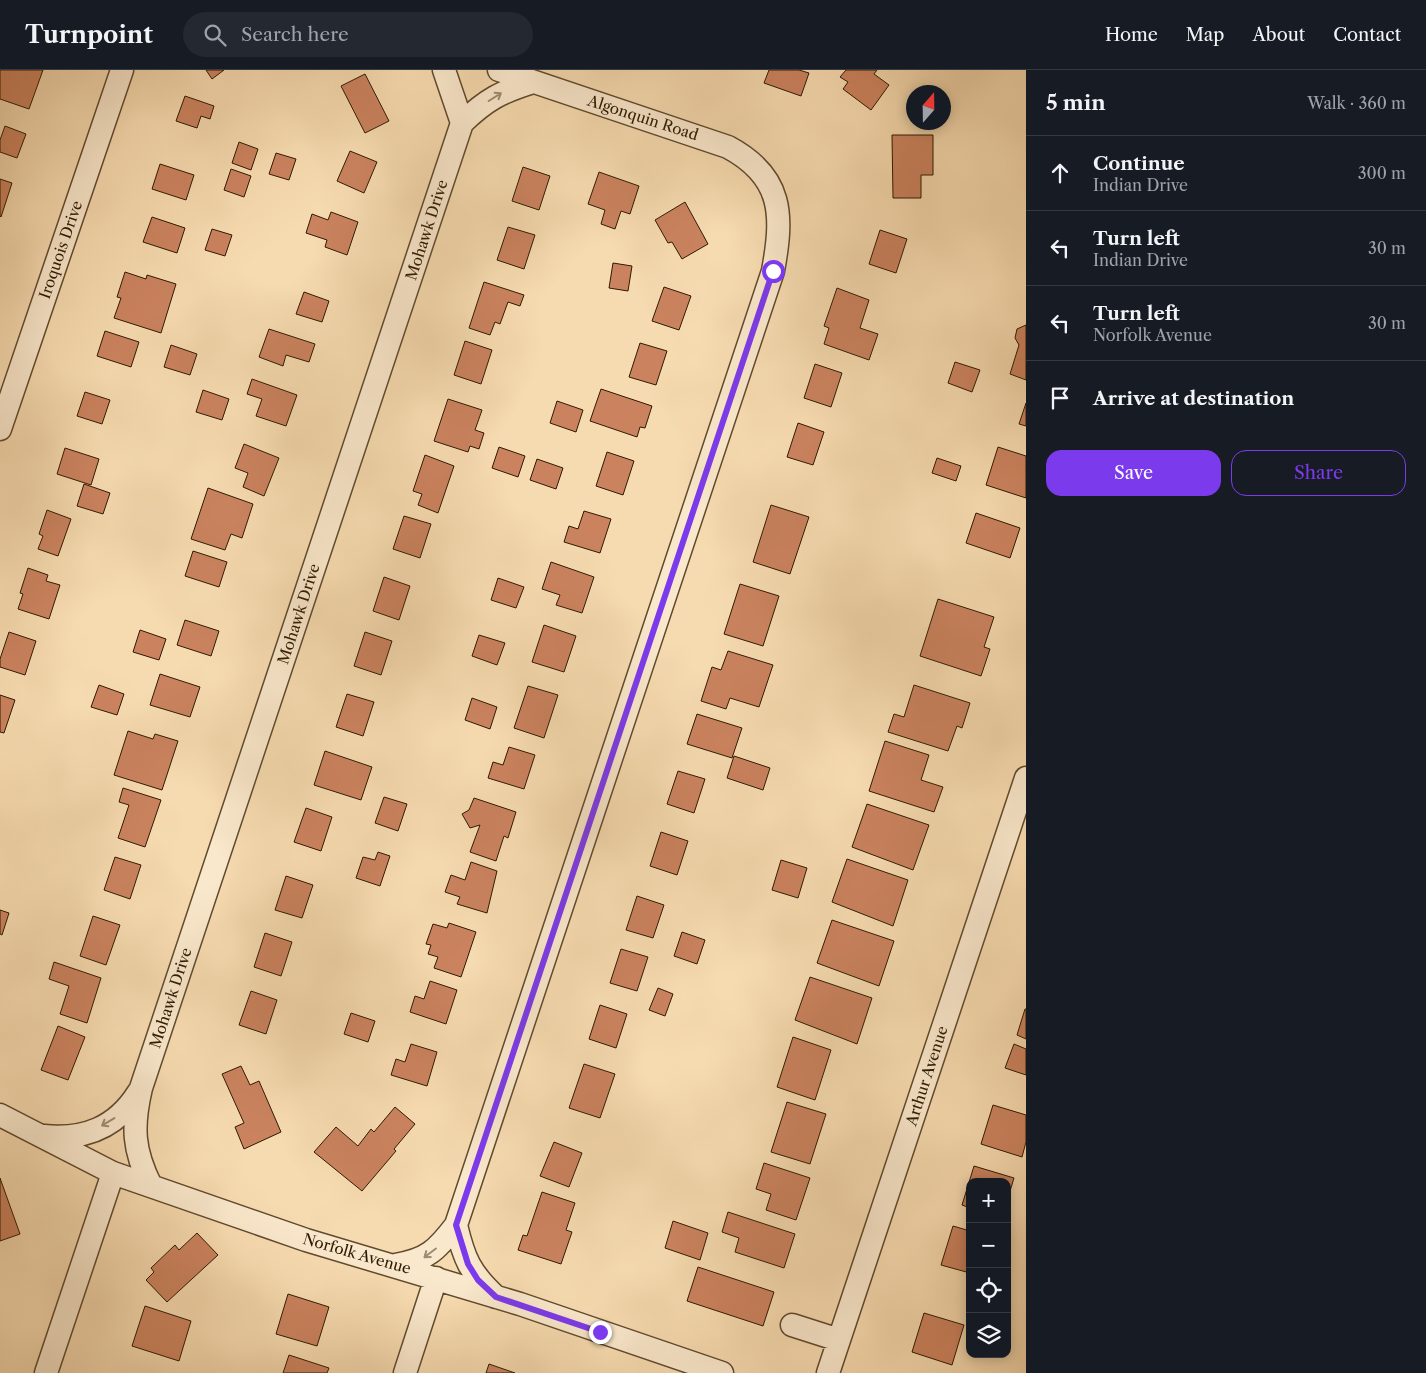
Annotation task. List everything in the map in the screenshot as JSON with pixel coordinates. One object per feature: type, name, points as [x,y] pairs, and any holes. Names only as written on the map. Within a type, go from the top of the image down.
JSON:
[{"type":"street","name":"Iroquois Drive","points":[[0,429],[122,70]]},
{"type":"street","points":[[444,70],[462,123]]},
{"type":"street","name":"Algonquin Road","points":[[456,1225],[773,271],[780,225],[771,189],[759,169],[745,156],[728,147],[500,70]]},
{"type":"street","name":"Mohawk Drive","points":[[151,1186],[140,1164],[135,1142],[136,1113],[141,1088],[462,123],[480,106],[503,91],[533,82]]},
{"type":"street","name":"Arthur Avenue","points":[[828,1373],[1026,778]]},
{"type":"street","points":[[40,1136],[62,1138],[84,1135],[108,1124],[128,1109],[141,1088]]},
{"type":"street","name":"Norfolk Avenue","points":[[0,1115],[113,1174],[306,1240],[395,1265],[496,1297],[722,1373]]},
{"type":"street","points":[[46,1373],[113,1174]]},
{"type":"street","points":[[395,1265],[416,1262],[430,1254],[456,1225]]},
{"type":"street","points":[[456,1225],[468,1264],[478,1280],[496,1297]]},
{"type":"street","points":[[405,1373],[436,1278]]},
{"type":"street","points":[[792,1325],[838,1340]]},
{"type":"building","points":[[0,70],[43,70],[29,109],[0,99]]},
{"type":"building","points":[[206,70],[224,70],[212,79]]},
{"type":"building","points":[[769,70],[799,70],[809,73],[801,96],[764,83]]},
{"type":"building","points":[[846,70],[877,70],[874,74],[889,85],[871,110],[843,89],[848,82],[840,77]]},
{"type":"building","points":[[365,74],[389,121],[365,133],[341,86]]},
{"type":"building","points":[[185,96],[214,106],[210,119],[201,116],[197,128],[176,121]]},
{"type":"building","points":[[5,126],[26,134],[17,158],[0,152],[0,140]]},
{"type":"building","points":[[892,135],[933,135],[933,175],[921,175],[921,198],[893,198]]},
{"type":"building","points":[[239,142],[258,149],[251,170],[232,163]]},
{"type":"building","points":[[350,151],[377,162],[364,193],[337,181]]},
{"type":"building","points":[[276,153],[296,159],[289,180],[269,174]]},
{"type":"building","points":[[160,164],[194,175],[186,200],[152,189]]},
{"type":"building","points":[[523,167],[550,176],[539,210],[512,201]]},
{"type":"building","points":[[231,169],[251,176],[244,197],[224,190]]},
{"type":"building","points":[[599,172],[639,186],[630,214],[621,211],[615,229],[601,224],[605,210],[588,204]]},
{"type":"building","points":[[0,179],[12,183],[1,217],[0,216]]},
{"type":"building","points":[[685,202],[708,244],[682,259],[672,242],[668,243],[655,220]]},
{"type":"building","points":[[331,212],[358,222],[347,255],[325,247],[327,240],[306,233],[312,214],[328,220]]},
{"type":"building","points":[[152,217],[185,228],[177,253],[143,242]]},
{"type":"building","points":[[508,227],[535,235],[524,269],[497,260]]},
{"type":"building","points":[[212,229],[232,235],[225,256],[205,250]]},
{"type":"building","points":[[880,230],[907,239],[896,273],[869,264]]},
{"type":"building","points":[[613,263],[632,266],[628,291],[609,288]]},
{"type":"building","points":[[125,272],[146,279],[147,275],[176,284],[161,333],[114,318],[121,298],[117,297]]},
{"type":"building","points":[[484,282],[524,295],[520,306],[508,302],[500,324],[495,322],[490,335],[469,328]]},
{"type":"building","points":[[664,287],[691,296],[679,330],[652,321]]},
{"type":"building","points":[[837,288],[869,300],[860,328],[878,334],[869,360],[824,344],[829,328],[824,326]]},
{"type":"building","points":[[304,292],[329,301],[322,322],[296,314]]},
{"type":"building","points":[[1026,325],[1026,380],[1010,374],[1019,345],[1015,338],[1017,329]]},
{"type":"building","points":[[269,329],[315,344],[309,362],[286,355],[283,366],[259,357]]},
{"type":"building","points":[[105,331],[139,342],[131,367],[97,356]]},
{"type":"building","points":[[465,341],[492,350],[481,384],[454,375]]},
{"type":"building","points":[[640,343],[667,351],[656,385],[629,377]]},
{"type":"building","points":[[171,345],[197,354],[190,375],[164,367]]},
{"type":"building","points":[[955,362],[980,370],[972,392],[948,383]]},
{"type":"building","points":[[815,364],[842,373],[831,407],[804,398]]},
{"type":"building","points":[[252,379],[297,395],[286,426],[256,416],[262,399],[247,394]]},
{"type":"building","points":[[601,389],[652,406],[645,428],[640,427],[637,437],[590,421]]},
{"type":"building","points":[[203,390],[229,399],[222,420],[196,412]]},
{"type":"building","points":[[85,392],[110,400],[102,424],[77,416]]},
{"type":"building","points":[[448,399],[482,410],[475,430],[484,433],[479,449],[470,446],[468,452],[434,441]]},
{"type":"building","points":[[557,401],[583,410],[576,432],[550,423]]},
{"type":"building","points":[[1026,403],[1026,426],[1019,424]]},
{"type":"building","points":[[798,423],[824,432],[813,465],[787,457]]},
{"type":"building","points":[[244,444],[279,458],[264,496],[243,487],[248,473],[235,468]]},
{"type":"building","points":[[499,447],[525,456],[518,477],[492,468]]},
{"type":"building","points":[[998,447],[1026,456],[1026,498],[986,485]]},
{"type":"building","points":[[65,448],[99,459],[91,485],[57,474]]},
{"type":"building","points":[[607,452],[634,461],[623,495],[596,486]]},
{"type":"building","points":[[425,455],[454,466],[438,513],[418,505],[422,494],[413,491]]},
{"type":"building","points":[[937,458],[961,466],[956,481],[932,473]]},
{"type":"building","points":[[537,459],[563,468],[556,489],[530,480]]},
{"type":"building","points":[[84,484],[110,493],[103,514],[77,506]]},
{"type":"building","points":[[208,488],[253,504],[242,538],[231,534],[225,550],[191,539]]},
{"type":"building","points":[[771,505],[809,517],[790,574],[753,562]]},
{"type":"building","points":[[47,510],[71,519],[58,556],[38,549],[43,536],[39,534]]},
{"type":"building","points":[[584,511],[611,519],[600,553],[564,542],[569,526],[578,529]]},
{"type":"building","points":[[976,513],[1020,528],[1010,558],[966,543]]},
{"type":"building","points":[[404,516],[431,524],[420,558],[393,549]]},
{"type":"building","points":[[193,551],[227,562],[219,587],[185,576]]},
{"type":"building","points":[[551,562],[594,577],[582,613],[556,605],[560,595],[542,589]]},
{"type":"building","points":[[28,568],[48,575],[46,581],[60,585],[49,619],[18,609],[23,594],[20,593]]},
{"type":"building","points":[[384,577],[410,586],[399,620],[373,611]]},
{"type":"building","points":[[498,578],[524,587],[516,608],[491,600]]},
{"type":"building","points":[[740,584],[779,596],[763,646],[724,634]]},
{"type":"building","points":[[938,599],[994,617],[984,647],[990,649],[981,676],[920,656]]},
{"type":"building","points":[[185,620],[219,631],[211,656],[177,645]]},
{"type":"building","points":[[544,625],[576,636],[564,672],[532,662]]},
{"type":"building","points":[[140,630],[166,639],[159,660],[133,652]]},
{"type":"building","points":[[9,632],[36,641],[25,675],[0,667],[0,659]]},
{"type":"building","points":[[365,632],[392,641],[381,675],[354,666]]},
{"type":"building","points":[[479,635],[505,643],[497,665],[472,656]]},
{"type":"building","points":[[728,651],[773,665],[759,707],[730,698],[726,709],[701,701],[712,667],[721,670]]},
{"type":"building","points":[[160,674],[200,687],[190,717],[150,705]]},
{"type":"building","points":[[99,685],[124,694],[117,715],[91,707]]},
{"type":"building","points":[[914,685],[970,703],[962,728],[957,726],[948,751],[888,732],[894,714],[904,717]]},
{"type":"building","points":[[528,686],[558,695],[544,738],[514,728]]},
{"type":"building","points":[[347,694],[374,702],[363,736],[336,727]]},
{"type":"building","points":[[0,695],[15,700],[4,733],[0,732]]},
{"type":"building","points":[[472,698],[497,707],[490,729],[465,720]]},
{"type":"building","points":[[697,714],[742,728],[732,758],[687,744]]},
{"type":"building","points":[[128,731],[153,739],[155,734],[178,741],[162,790],[114,775]]},
{"type":"building","points":[[885,741],[929,755],[921,780],[943,787],[934,812],[869,791]]},
{"type":"building","points":[[509,747],[535,755],[524,789],[488,778],[493,762],[503,765]]},
{"type":"building","points":[[325,751],[372,767],[361,800],[314,785]]},
{"type":"building","points":[[734,756],[770,768],[763,790],[727,778]]},
{"type":"building","points":[[678,771],[705,779],[694,813],[667,804]]},
{"type":"building","points":[[123,788],[161,800],[145,847],[118,838],[129,805],[119,802]]},
{"type":"building","points":[[384,797],[407,804],[398,831],[375,823]]},
{"type":"building","points":[[474,798],[516,812],[508,838],[504,836],[496,861],[470,852],[480,825],[470,828],[462,814],[469,810]]},
{"type":"building","points":[[867,804],[929,825],[913,870],[852,847]]},
{"type":"building","points":[[306,808],[332,817],[321,851],[294,842]]},
{"type":"building","points":[[661,832],[688,841],[677,875],[650,866]]},
{"type":"building","points":[[378,852],[390,856],[380,886],[356,878],[363,857],[375,860]]},
{"type":"building","points":[[115,857],[141,865],[130,899],[104,890]]},
{"type":"building","points":[[847,859],[908,880],[893,926],[832,902]]},
{"type":"building","points":[[781,860],[807,868],[798,898],[772,890]]},
{"type":"building","points":[[471,862],[497,871],[487,913],[457,904],[460,897],[445,892],[451,875],[465,880]]},
{"type":"building","points":[[286,876],[313,885],[302,918],[275,910]]},
{"type":"building","points":[[637,896],[664,905],[653,938],[626,930]]},
{"type":"building","points":[[0,910],[9,913],[2,935],[0,934]]},
{"type":"building","points":[[93,916],[120,925],[106,965],[80,956]]},
{"type":"building","points":[[832,920],[894,941],[879,986],[817,963]]},
{"type":"building","points":[[449,923],[476,932],[461,977],[434,968],[438,957],[428,954],[431,945],[426,944],[433,924],[447,928]]},
{"type":"building","points":[[682,932],[705,940],[697,964],[674,956]]},
{"type":"building","points":[[265,933],[292,942],[281,976],[254,967]]},
{"type":"building","points":[[621,949],[648,957],[637,991],[610,983]]},
{"type":"building","points":[[54,962],[101,978],[87,1023],[60,1014],[69,986],[49,979]]},
{"type":"building","points":[[810,977],[872,998],[857,1044],[795,1020]]},
{"type":"building","points":[[430,981],[457,990],[446,1024],[410,1012],[415,996],[424,999]]},
{"type":"building","points":[[658,988],[673,994],[665,1016],[649,1010]]},
{"type":"building","points":[[251,991],[277,1000],[266,1034],[239,1025]]},
{"type":"building","points":[[600,1005],[627,1014],[616,1048],[589,1039]]},
{"type":"building","points":[[1026,1009],[1026,1039],[1017,1035]]},
{"type":"building","points":[[351,1013],[375,1021],[368,1042],[344,1034]]},
{"type":"building","points":[[58,1026],[85,1037],[68,1080],[41,1070]]},
{"type":"building","points":[[793,1037],[831,1050],[815,1100],[777,1087]]},
{"type":"building","points":[[411,1044],[437,1052],[427,1086],[391,1075],[396,1059],[405,1062]]},
{"type":"building","points":[[1014,1044],[1026,1049],[1026,1075],[1005,1068]]},
{"type":"building","points":[[584,1064],[615,1074],[600,1118],[569,1108]]},
{"type":"building","points":[[241,1066],[250,1085],[259,1081],[281,1132],[244,1149],[235,1127],[244,1123],[222,1074]]},
{"type":"building","points":[[787,1102],[826,1114],[810,1164],[771,1152]]},
{"type":"building","points":[[993,1105],[1026,1115],[1026,1142],[1022,1157],[981,1144]]},
{"type":"building","points":[[395,1107],[415,1124],[394,1149],[396,1151],[362,1191],[314,1152],[336,1127],[358,1146],[371,1129],[374,1132]]},
{"type":"building","points":[[554,1142],[582,1153],[569,1187],[540,1176]]},
{"type":"building","points":[[764,1163],[810,1178],[796,1220],[766,1210],[771,1194],[756,1189]]},
{"type":"building","points":[[974,1166],[1014,1178],[1011,1188],[1011,1178],[970,1178]]},
{"type":"building","points":[[0,1178],[20,1234],[0,1241]]},
{"type":"building","points":[[542,1192],[575,1203],[566,1230],[572,1232],[561,1264],[518,1250],[523,1235],[527,1236]]},
{"type":"building","points":[[966,1192],[966,1206],[962,1205]]},
{"type":"building","points":[[728,1212],[795,1234],[784,1268],[735,1252],[739,1238],[722,1232]]},
{"type":"building","points":[[673,1221],[708,1233],[700,1260],[665,1248]]},
{"type":"building","points":[[953,1226],[966,1230],[966,1272],[941,1265]]},
{"type":"building","points":[[197,1233],[218,1255],[167,1302],[146,1280],[154,1272],[151,1268],[175,1245],[179,1250]]},
{"type":"building","points":[[698,1267],[774,1292],[763,1326],[687,1301]]},
{"type":"building","points":[[288,1294],[329,1307],[317,1346],[276,1334]]},
{"type":"building","points":[[145,1306],[191,1321],[179,1361],[132,1346]]},
{"type":"building","points":[[924,1313],[964,1325],[952,1365],[912,1352]]},
{"type":"building","points":[[289,1355],[329,1368],[327,1373],[283,1373]]},
{"type":"building","points":[[489,1364],[515,1373],[486,1373]]},
{"type":"route","points":[[600,1332],[496,1297],[478,1280],[468,1264],[456,1225],[773,271]]}]
